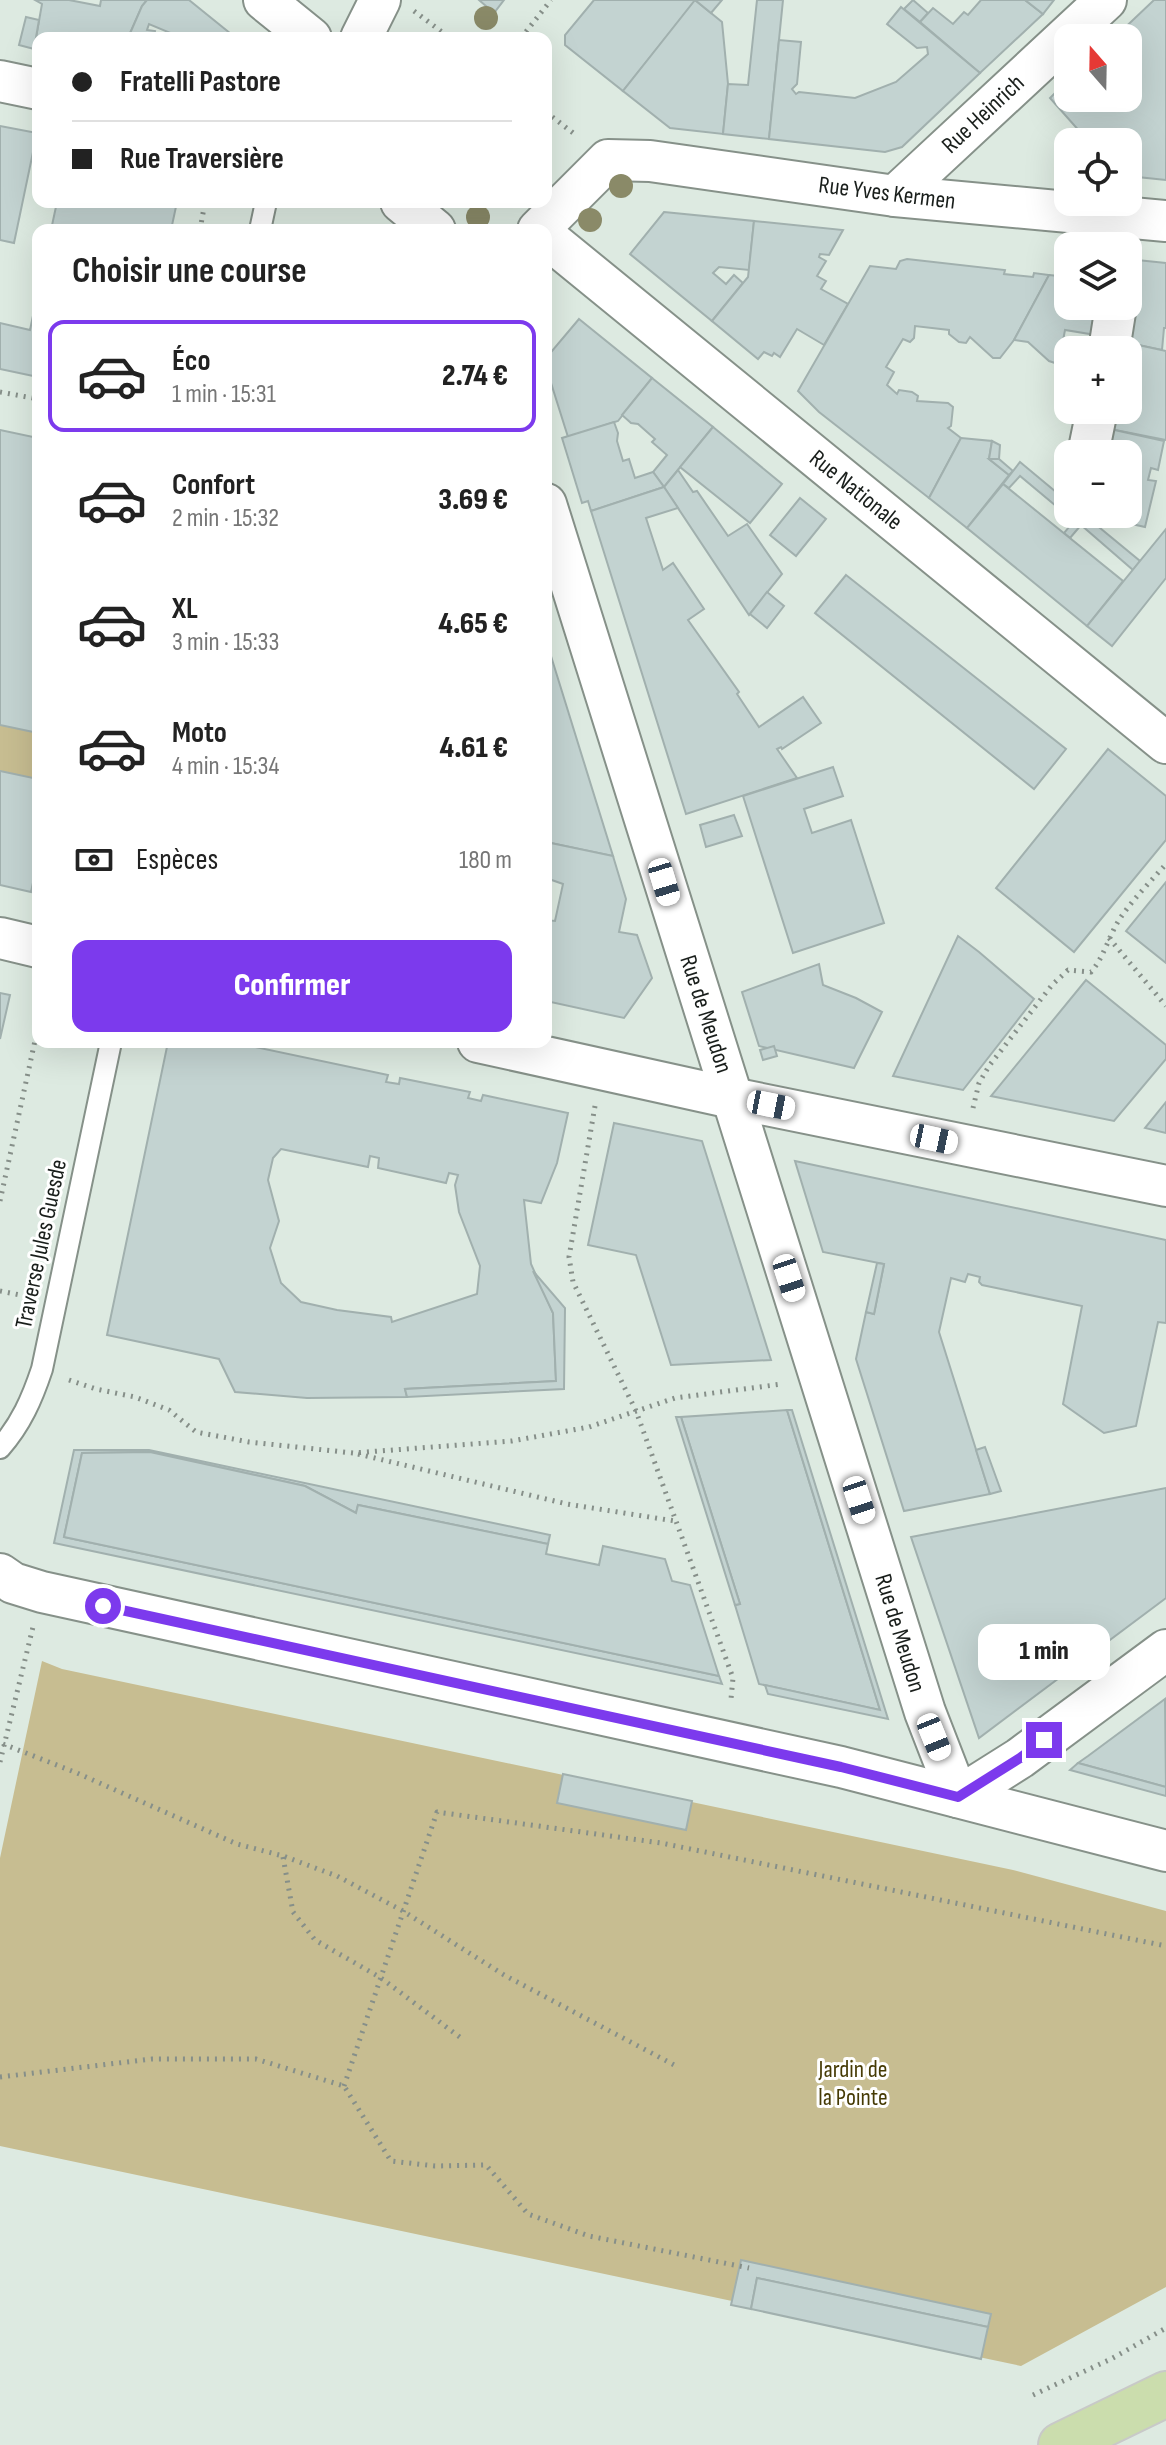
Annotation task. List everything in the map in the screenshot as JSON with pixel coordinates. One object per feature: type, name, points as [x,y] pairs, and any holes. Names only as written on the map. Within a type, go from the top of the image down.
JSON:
[{"type":"main road","points":[[1061,2445],[1153,2401]]},
{"type":"street","points":[[264,0],[304,32]]},
{"type":"street","points":[[364,32],[380,0]]},
{"type":"street","name":"Rue Heinrich","points":[[895,196],[1106,0]]},
{"type":"street","points":[[0,81],[32,88]]},
{"type":"street","name":"Rue Yves Kermen","points":[[544,224],[608,160],[650,161],[1118,231],[1166,221]]},
{"type":"street","points":[[408,208],[428,224]]},
{"type":"street","name":"Rue Nationale","points":[[552,242],[1166,743]]},
{"type":"street","name":"Rue de Meudon","points":[[552,523],[925,1712],[958,1797]]},
{"type":"street","points":[[0,938],[32,946]]},
{"type":"street","points":[[505,1048],[732,1098],[1166,1186]]},
{"type":"street","points":[[0,1574],[13,1583],[42,1592],[841,1767],[1166,1851]]},
{"type":"street","points":[[958,1797],[1020,1758],[1166,1650]]},
{"type":"lane","name":"Traverse Jules Guesde","points":[[0,1448],[14,1432],[30,1404],[42,1369],[110,1048]]},
{"type":"path","points":[[526,32],[551,0]]},
{"type":"path","points":[[0,392],[32,398]]},
{"type":"path","points":[[973,1108],[979,1083],[989,1066],[1052,985],[1068,970],[1091,972],[1099,963],[1122,915],[1166,864]]},
{"type":"path","points":[[1109,938],[1166,1006]]},
{"type":"path","name":"Traverse Jules Guesde","points":[[0,1201],[33,1048]]},
{"type":"path","points":[[593,1118],[569,1257],[573,1282],[636,1411],[733,1678],[731,1699]]},
{"type":"path","points":[[0,1291],[36,1299]]},
{"type":"path","points":[[69,1380],[135,1397],[169,1410],[196,1432],[249,1442],[353,1453],[567,1504],[675,1521]]},
{"type":"path","points":[[353,1453],[512,1441],[589,1427],[675,1398],[779,1385]]},
{"type":"path","points":[[0,1762],[37,1614]]},
{"type":"path","points":[[3,1744],[77,1773],[237,1844],[283,1856],[337,1876],[403,1911],[504,1975],[676,2066]]},
{"type":"path","points":[[344,2086],[437,1812],[661,1843],[1166,1946]]},
{"type":"path","points":[[283,1856],[293,1912],[315,1940],[381,1978],[461,2038]]},
{"type":"path","points":[[0,2077],[152,2059],[256,2059],[344,2086],[391,2161],[435,2166],[486,2165],[528,2214],[589,2236],[749,2268]]},
{"type":"path","points":[[1033,2395],[1111,2359],[1166,2328]]},
{"type":"green space","points":[[0,725],[32,732],[32,778],[0,771]]},
{"type":"green space","name":"Jardin de la Pointe","points":[[42,1661],[62,1669],[1013,1870],[1166,1911],[1166,2287],[1021,2366],[731,2305],[732,2301],[0,2146],[0,1858]]},
{"type":"building","points":[[35,0],[69,0],[100,6],[101,0],[147,0],[131,32],[37,32],[42,4]]},
{"type":"building","points":[[147,0],[189,0],[229,32],[168,32],[149,24],[147,30],[155,32],[131,32]]},
{"type":"building","points":[[479,0],[504,0],[494,13]]},
{"type":"building","points":[[594,0],[696,0],[623,91],[565,45],[565,35]]},
{"type":"building","points":[[695,0],[722,22],[728,84],[723,134],[670,128],[623,91]]},
{"type":"building","points":[[695,0],[722,0],[711,13]]},
{"type":"building","points":[[757,0],[783,0],[769,139],[723,134],[728,84],[748,85]]},
{"type":"building","points":[[913,0],[928,13],[920,22],[904,9]]},
{"type":"building","points":[[981,0],[1025,0],[1043,14],[980,73],[920,22],[933,8],[953,24],[964,12],[968,15]]},
{"type":"building","points":[[1025,0],[1054,0],[1043,14]]},
{"type":"building","points":[[1154,0],[1166,0],[1166,180],[1142,177],[1142,128],[1077,128],[1062,112],[1142,112],[1142,24],[1129,24]]},
{"type":"building","points":[[901,7],[980,73],[902,147],[885,152],[769,139],[779,40],[801,42],[797,84],[792,89],[796,94],[855,98],[896,82],[928,54],[927,47],[917,48],[887,24]]},
{"type":"building","points":[[26,17],[39,20],[37,32],[32,32],[32,48],[19,45]]},
{"type":"building","points":[[0,126],[32,132],[32,157],[14,243],[0,240]]},
{"type":"building","points":[[56,208],[176,208],[172,224],[52,224]]},
{"type":"building","points":[[664,212],[754,221],[749,270],[719,267],[713,273],[726,284],[734,275],[743,283],[712,321],[630,254]]},
{"type":"building","points":[[754,221],[843,230],[829,255],[820,254],[819,257],[826,261],[817,276],[826,281],[821,289],[848,304],[824,345],[797,329],[780,357],[764,352],[758,359],[712,321],[748,277]]},
{"type":"building","points":[[907,259],[1005,270],[1004,274],[1049,275],[1014,340],[1000,358],[993,358],[970,337],[966,343],[959,342],[949,334],[949,330],[915,326],[914,338],[910,342],[903,339],[886,367],[894,372],[887,385],[897,394],[899,390],[912,392],[918,396],[917,401],[948,403],[953,407],[951,426],[948,428],[961,438],[929,498],[819,412],[798,391],[870,266],[896,269],[900,261]]},
{"type":"building","points":[[1142,261],[1166,263],[1166,328],[1162,350],[1142,346],[1142,336],[1130,336],[1131,320],[1142,320]]},
{"type":"building","points":[[1049,275],[1054,276],[1054,320],[1098,320],[1096,335],[1065,330],[1064,336],[1054,336],[1054,363],[1028,342],[1014,340]]},
{"type":"building","points":[[579,319],[652,378],[618,421],[568,437],[552,386],[552,351]]},
{"type":"building","points":[[32,320],[32,376],[0,369],[0,323],[30,330]]},
{"type":"building","points":[[1142,346],[1166,351],[1166,440],[1110,429],[1111,424],[1142,424]]},
{"type":"building","points":[[652,378],[713,427],[664,487],[653,472],[667,455],[652,442],[655,439],[622,415]]},
{"type":"building","points":[[614,422],[623,461],[629,459],[635,478],[653,472],[664,487],[591,511],[588,501],[582,503],[562,438]]},
{"type":"building","points":[[713,427],[782,484],[750,523],[680,467]]},
{"type":"building","points":[[1110,429],[1164,441],[1158,470],[1151,468],[1148,480],[1156,481],[1145,527],[1142,526],[1142,440],[1108,440]]},
{"type":"building","points":[[0,430],[32,437],[32,732],[0,725]]},
{"type":"building","points":[[961,438],[992,441],[989,459],[1009,475],[967,528],[929,498]]},
{"type":"building","points":[[992,441],[1000,445],[999,459],[989,459]]},
{"type":"building","points":[[989,459],[999,459],[1013,471],[1009,475]]},
{"type":"building","points":[[1020,462],[1054,490],[1054,504],[1020,476],[1009,488],[1003,484]]},
{"type":"building","points":[[678,470],[693,492],[697,491],[728,536],[747,524],[782,574],[749,615],[664,487]]},
{"type":"building","points":[[1003,484],[1123,581],[1087,626],[967,528]]},
{"type":"building","points":[[664,487],[678,508],[646,518],[663,570],[673,563],[704,609],[688,620],[739,692],[737,694],[759,727],[803,697],[821,723],[782,749],[777,749],[797,778],[686,814],[591,511]]},
{"type":"building","points":[[800,498],[826,519],[796,556],[770,535]]},
{"type":"building","points":[[1068,528],[1078,528],[1070,538],[1064,533]]},
{"type":"building","points":[[1084,528],[1100,528],[1140,561],[1133,570]]},
{"type":"building","points":[[1166,529],[1166,578],[1112,646],[1087,626]]},
{"type":"building","points":[[846,575],[1066,749],[1034,789],[815,613]]},
{"type":"building","points":[[767,592],[784,606],[767,628],[750,614]]},
{"type":"building","points":[[552,659],[613,856],[552,843]]},
{"type":"building","points":[[1108,749],[1166,796],[1166,840],[1074,952],[996,888]]},
{"type":"building","points":[[833,767],[843,796],[804,809],[812,833],[851,820],[884,923],[793,953],[743,796]]},
{"type":"building","points":[[0,771],[32,778],[32,887],[31,892],[0,885]]},
{"type":"building","points":[[734,815],[742,836],[706,847],[700,825]]},
{"type":"building","points":[[552,843],[613,856],[626,899],[619,932],[637,935],[652,978],[624,1018],[552,1002],[552,921],[555,921],[563,884],[552,880]]},
{"type":"building","points":[[1166,882],[1166,963],[1126,931]]},
{"type":"building","points":[[958,936],[1034,999],[963,1090],[893,1076]]},
{"type":"building","points":[[819,964],[823,985],[882,1012],[854,1068],[759,1046],[742,992]]},
{"type":"building","points":[[1086,980],[1166,1045],[1166,1059],[1114,1121],[991,1096]]},
{"type":"building","points":[[0,993],[10,995],[0,1039]]},
{"type":"building","points":[[774,1046],[777,1056],[763,1060],[760,1050]]},
{"type":"building","points":[[167,1048],[260,1048],[388,1075],[386,1082],[399,1084],[400,1078],[470,1092],[468,1098],[481,1101],[483,1095],[568,1113],[557,1163],[541,1203],[524,1200],[531,1264],[553,1313],[556,1381],[405,1389],[407,1397],[307,1398],[235,1392],[219,1359],[107,1335]],"holes":[[[281,1149],[368,1167],[370,1156],[379,1158],[378,1168],[446,1183],[449,1173],[458,1175],[455,1185],[459,1212],[480,1266],[477,1294],[392,1322],[391,1317],[301,1302],[281,1283],[270,1248],[279,1221],[268,1180],[273,1158]]]},
{"type":"building","points":[[1166,1102],[1166,1133],[1145,1128]]},
{"type":"building","points":[[614,1123],[702,1141],[771,1360],[671,1365],[636,1255],[588,1245]]},
{"type":"building","points":[[795,1161],[1166,1240],[1166,1323],[1158,1322],[1136,1426],[1104,1433],[1063,1404],[1082,1306],[982,1285],[980,1277],[968,1274],[965,1282],[951,1278],[939,1332],[990,1494],[904,1511],[856,1359],[866,1312],[874,1314],[884,1264],[823,1252]]},
{"type":"building","points":[[877,1263],[884,1264],[874,1314],[866,1312]]},
{"type":"building","points":[[533,1271],[565,1308],[564,1389],[407,1397],[405,1389],[556,1381],[553,1313]]},
{"type":"building","points":[[787,1410],[880,1710],[759,1684],[735,1605],[740,1604],[681,1417]]},
{"type":"building","points":[[787,1410],[792,1410],[888,1719],[768,1694],[765,1685],[880,1710]]},
{"type":"building","points":[[676,1417],[681,1417],[740,1604],[735,1605]]},
{"type":"building","points":[[985,1447],[1001,1491],[990,1494],[976,1450]]},
{"type":"building","points":[[74,1450],[149,1450],[550,1535],[548,1544],[358,1505],[356,1513],[305,1486],[150,1452],[82,1453],[64,1537],[719,1676],[722,1684],[54,1543]]},
{"type":"building","points":[[150,1452],[305,1486],[356,1513],[358,1505],[548,1544],[546,1554],[599,1565],[603,1546],[665,1559],[672,1581],[690,1585],[719,1676],[64,1537],[82,1453]]},
{"type":"building","points":[[1166,1488],[1166,1598],[979,1738],[911,1537]]},
{"type":"building","points":[[1165,1699],[1166,1787],[1078,1763],[1088,1756]]},
{"type":"building","points":[[1078,1763],[1166,1787],[1166,1796],[1070,1770]]},
{"type":"building","points":[[563,1774],[692,1801],[686,1830],[557,1803]]},
{"type":"building","points":[[741,2260],[991,2314],[988,2327],[757,2278],[751,2309],[731,2305]]},
{"type":"building","points":[[757,2278],[988,2327],[981,2359],[751,2309]]},
{"type":"route","points":[[103,1606],[841,1767],[958,1797],[1044,1740]]}]
